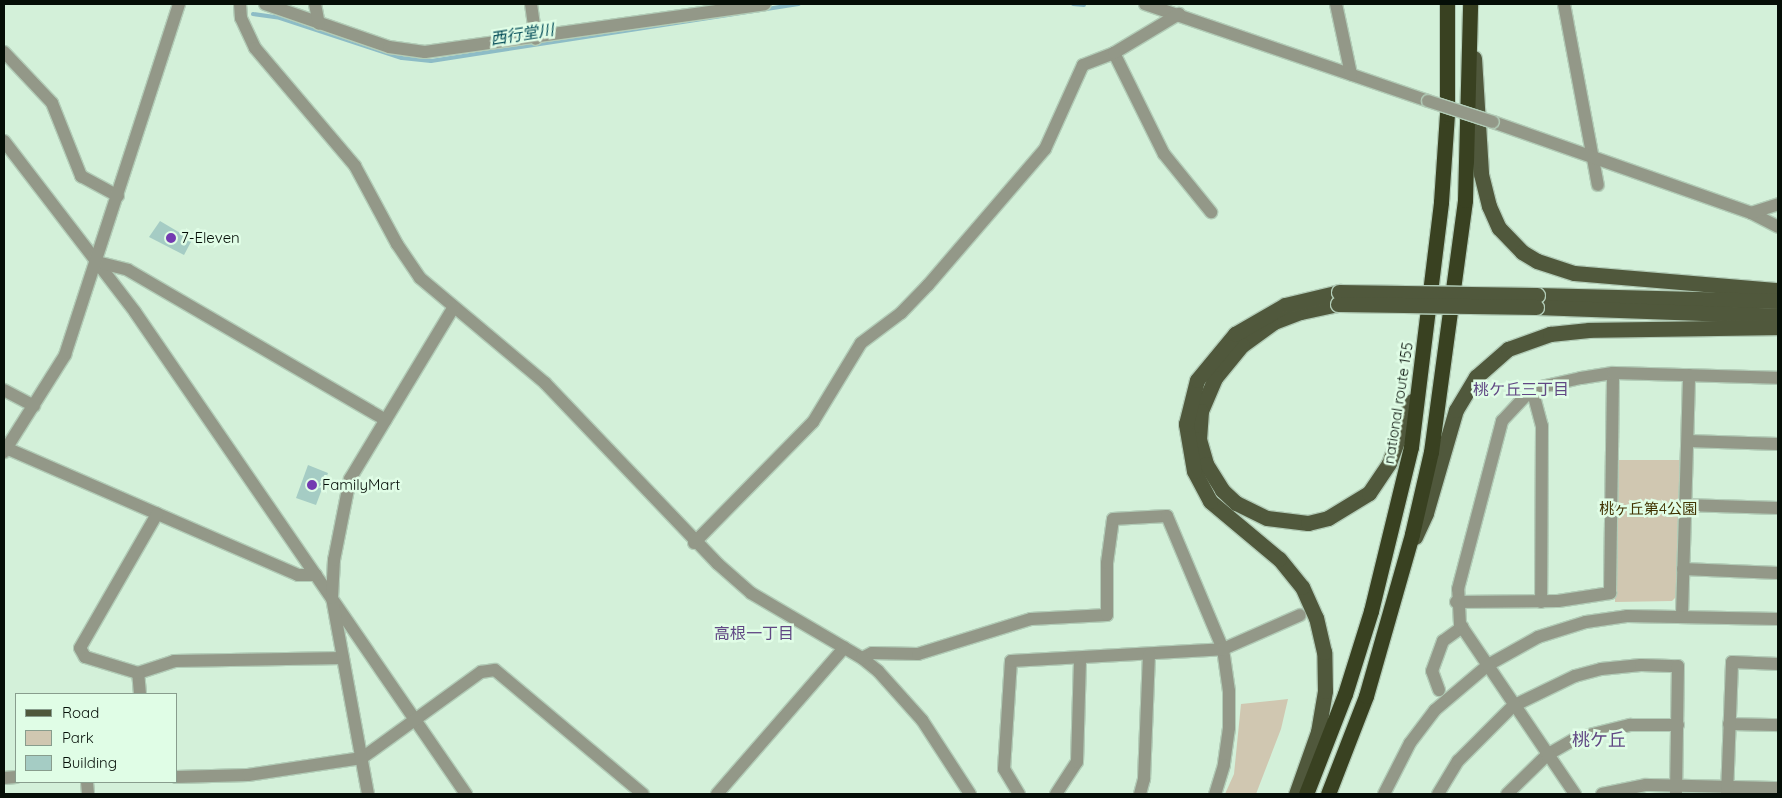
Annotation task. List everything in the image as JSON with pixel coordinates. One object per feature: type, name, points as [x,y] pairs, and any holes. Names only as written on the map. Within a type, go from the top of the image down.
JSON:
[{"type":"highway","name":"national route 155","points":[[1306,794],[1345,694],[1371,611],[1411,447],[1424,362],[1447,114],[1447,4]]},
{"type":"highway","points":[[1328,794],[1366,696],[1407,551],[1444,378],[1465,200],[1471,4]]},
{"type":"main road","points":[[1471,4],[1481,174],[1489,206],[1509,241],[1537,261],[1574,273],[1778,290]]},
{"type":"main road","points":[[1338,298],[1300,312],[1253,336],[1232,355],[1210,388],[1199,425],[1202,452],[1217,483],[1236,503],[1267,518],[1308,523],[1328,518],[1369,493],[1389,463],[1424,362]]},
{"type":"main road","points":[[1296,794],[1318,732],[1325,691],[1324,652],[1316,618],[1302,587],[1279,559],[1225,516],[1205,493],[1189,455],[1186,424],[1197,380],[1224,344],[1273,310],[1338,298],[1537,301],[1778,301]]},
{"type":"main road","points":[[1537,301],[1778,316]]},
{"type":"main road","points":[[1407,551],[1426,513],[1456,410],[1476,377],[1508,349],[1550,334],[1589,330],[1778,327]]},
{"type":"street","points":[[179,4],[97,262],[65,355],[5,450],[298,575],[316,575]]},
{"type":"street","points":[[265,4],[318,24],[389,47],[425,52],[536,39],[742,6],[766,4]]},
{"type":"street","points":[[315,4],[318,24]]},
{"type":"street","points":[[531,4],[536,39]]},
{"type":"street","points":[[1154,4],[1751,213],[1778,227]]},
{"type":"street","points":[[1336,4],[1351,74]]},
{"type":"street","points":[[1564,4],[1598,185]]},
{"type":"street","points":[[240,9],[255,48],[276,77],[334,137],[355,166],[396,244],[420,278],[453,308],[545,383],[694,543],[751,593],[862,658],[922,720],[970,794]]},
{"type":"street","points":[[694,543],[813,422],[861,343],[901,313],[928,285],[1045,149],[1083,65],[1114,53],[1179,14]]},
{"type":"street","points":[[4,52],[52,104],[81,176],[118,196]]},
{"type":"street","points":[[1114,53],[1164,154],[1211,212]]},
{"type":"street","points":[[4,141],[97,262],[332,598],[466,794]]},
{"type":"street","points":[[1751,213],[1778,204]]},
{"type":"street","points":[[97,262],[128,270],[386,420]]},
{"type":"street","points":[[368,794],[332,598],[334,560],[350,479],[453,308]]},
{"type":"street","points":[[1456,602],[1541,602],[1610,593],[1613,373]]},
{"type":"street","points":[[1575,794],[1513,706],[1462,627],[1456,602],[1493,446],[1502,421],[1532,389],[1613,373],[1778,378]]},
{"type":"street","points":[[1682,615],[1689,375]]},
{"type":"street","points":[[1532,389],[1542,426],[1541,602]]},
{"type":"street","points":[[4,390],[34,406]]},
{"type":"street","points":[[1688,441],[1778,444]]},
{"type":"street","points":[[1685,505],[1778,508]]},
{"type":"street","points":[[157,514],[80,648],[85,657],[138,673],[174,661],[343,658]]},
{"type":"street","points":[[862,658],[872,653],[918,654],[1031,619],[1107,615],[1107,564],[1113,519],[1166,516],[1223,649],[1229,691],[1229,728],[1224,765],[1215,794]]},
{"type":"street","points":[[1683,569],[1778,573]]},
{"type":"street","points":[[1019,794],[1004,770],[1011,661],[1080,660],[1223,649],[1300,615]]},
{"type":"street","points":[[1384,794],[1423,724],[1450,696],[1488,665],[1538,638],[1586,622],[1682,615],[1778,620]]},
{"type":"street","points":[[1439,690],[1432,671],[1443,641],[1462,627]]},
{"type":"street","points":[[717,794],[844,648]]},
{"type":"street","points":[[1140,794],[1144,779],[1149,655]]},
{"type":"street","points":[[1056,794],[1076,762],[1080,660]]},
{"type":"street","points":[[1727,790],[1732,662],[1778,664]]},
{"type":"street","points":[[1438,794],[1458,761],[1513,706],[1552,685],[1601,669],[1678,666],[1676,790]]},
{"type":"street","points":[[178,777],[248,775],[362,758],[481,672],[495,670],[643,794]]},
{"type":"street","points":[[138,673],[140,693]]},
{"type":"street","points":[[1729,724],[1778,725]]},
{"type":"street","points":[[1507,794],[1547,755],[1577,738],[1610,728],[1678,725]]},
{"type":"street","points":[[1602,794],[1624,787],[1676,790],[1778,788]]},
{"type":"green space","name":"桃ヶ丘第4公園","points":[[1616,460],[1681,460],[1676,597],[1672,601],[1615,602]]},
{"type":"green space","points":[[1288,699],[1281,729],[1256,794],[1225,794],[1234,774],[1241,704]]},
{"type":"building","name":"7-Eleven","points":[[160,221],[192,240],[184,255],[149,237]]},
{"type":"building","name":"FamilyMart","points":[[308,465],[328,473],[316,505],[296,498]]},
{"type":"waterway","name":"西行堂川","points":[[253,14],[280,18],[402,58],[431,61],[799,4]]},
{"type":"waterway","name":"西行堂川","points":[[1073,4],[1084,5]]},
{"type":"place","name":"7-Eleven","points":[[171,238]]},
{"type":"place","name":"FamilyMart","points":[[312,485]]},
{"type":"district","name":"桃ケ丘三丁目","points":[[1521,389]]},
{"type":"district","name":"高根一丁目","points":[[754,633]]},
{"type":"district","name":"桃ケ丘","points":[[1599,740]]}]
